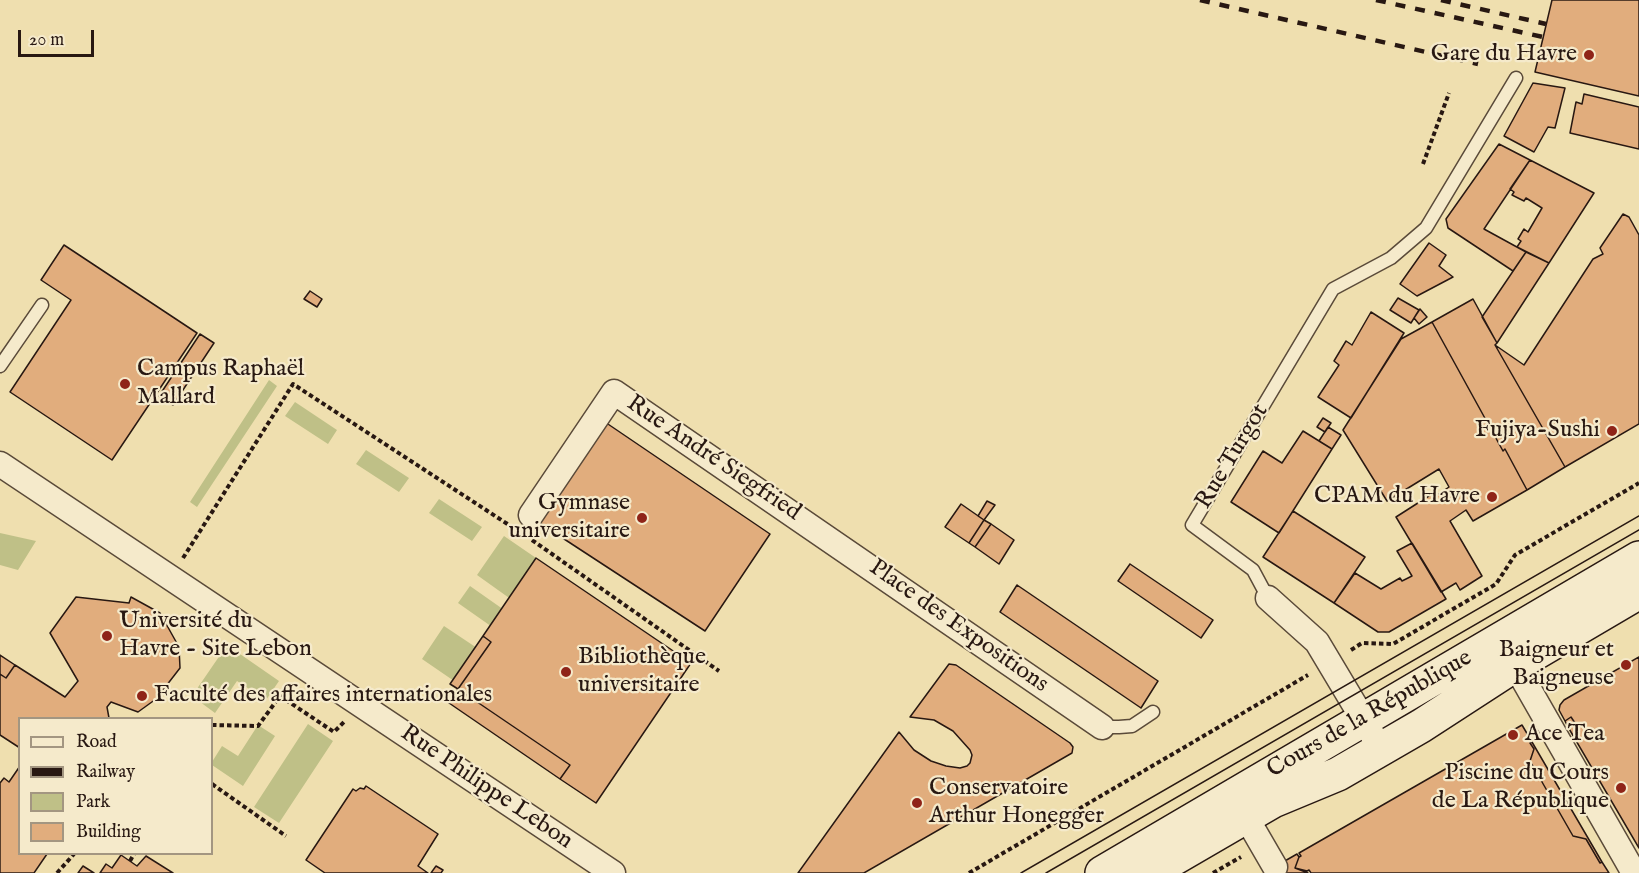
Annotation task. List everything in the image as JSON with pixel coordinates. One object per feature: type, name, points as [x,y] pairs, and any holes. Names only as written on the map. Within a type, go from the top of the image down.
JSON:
[{"type":"main road","name":"Cours de la République","points":[[1102,873],[1639,558]]},
{"type":"main road","name":"Cours de la République","points":[[1149,873],[1273,801],[1338,774],[1639,592]]},
{"type":"street","name":"Rue André Siegfried","points":[[523,526],[614,392],[815,529]]},
{"type":"street","name":"Rue Philippe Lebon","points":[[0,464],[613,873]]},
{"type":"street","name":"Place des Expositions","points":[[815,529],[1102,727]]},
{"type":"street","name":"Rue Turgot","points":[[1268,598],[1317,642],[1381,749]]},
{"type":"street","points":[[1515,665],[1634,873]]},
{"type":"street","points":[[1246,817],[1275,867]]},
{"type":"lane","name":"Rue Turgot","points":[[1268,598],[1253,570],[1192,525],[1333,289],[1391,258],[1426,228],[1516,78]]},
{"type":"lane","points":[[0,366],[42,305]]},
{"type":"lane","points":[[1102,727],[1132,726],[1153,712]]},
{"type":"path","points":[[1423,164],[1449,93]]},
{"type":"path","points":[[171,578],[293,384],[523,526],[718,671]]},
{"type":"path","points":[[969,873],[1362,643],[1393,644],[1496,584],[1515,555],[1639,483]]},
{"type":"path","points":[[213,725],[258,726],[280,696],[334,732]]},
{"type":"path","points":[[213,785],[286,836]]},
{"type":"path","points":[[1213,873],[1262,844]]},
{"type":"path","points":[[57,873],[73,855]]},
{"type":"path","points":[[129,861],[133,855]]},
{"type":"green space","points":[[269,380],[277,386],[197,507],[190,502]]},
{"type":"green space","points":[[295,402],[337,430],[328,444],[285,416]]},
{"type":"green space","points":[[366,450],[409,478],[399,492],[356,464]]},
{"type":"green space","points":[[439,499],[482,527],[472,541],[429,513]]},
{"type":"green space","points":[[0,533],[36,541],[18,570],[0,565]]},
{"type":"green space","points":[[504,536],[539,560],[512,600],[477,575]]},
{"type":"green space","points":[[470,586],[507,612],[495,629],[458,603]]},
{"type":"green space","points":[[444,626],[480,650],[457,683],[422,659]]},
{"type":"green space","points":[[227,645],[279,681],[266,700],[237,681],[215,713],[192,696]]},
{"type":"green space","points":[[308,724],[333,741],[279,823],[254,807]]},
{"type":"green space","points":[[258,725],[275,736],[243,786],[213,766],[213,760],[222,746],[238,756]]},
{"type":"building","name":"Gare du Havre","points":[[1552,0],[1639,0],[1639,96],[1535,72]]},
{"type":"building","points":[[1533,83],[1565,88],[1555,128],[1548,127],[1534,152],[1504,136]]},
{"type":"building","name":"Gare du Havre","points":[[1584,94],[1639,107],[1639,149],[1570,133],[1576,102],[1582,104]]},
{"type":"building","points":[[1499,144],[1530,160],[1484,229],[1526,252],[1513,271],[1448,228],[1446,219]]},
{"type":"building","points":[[1530,160],[1594,193],[1549,263],[1517,247],[1521,241],[1518,239],[1524,229],[1528,232],[1542,208],[1526,198],[1524,201],[1512,195],[1514,192],[1510,189]]},
{"type":"building","points":[[1623,214],[1629,217],[1639,235],[1639,424],[1565,467],[1495,345],[1524,365],[1593,259],[1603,254],[1600,248]]},
{"type":"building","points":[[1429,243],[1446,255],[1439,266],[1453,277],[1417,296],[1400,284]]},
{"type":"building","points":[[64,245],[197,333],[112,460],[10,392],[71,300],[41,280]]},
{"type":"building","points":[[1526,252],[1549,263],[1497,343],[1482,317]]},
{"type":"building","points":[[310,291],[322,299],[317,307],[304,299]]},
{"type":"building","points":[[1398,298],[1419,310],[1411,323],[1390,310]]},
{"type":"building","points":[[1473,299],[1497,343],[1495,345],[1565,467],[1527,490],[1432,322]]},
{"type":"building","points":[[1420,309],[1427,317],[1419,324],[1414,318]]},
{"type":"building","points":[[1371,312],[1404,333],[1351,418],[1318,397],[1339,365],[1334,361],[1346,341],[1352,345]]},
{"type":"building","points":[[1432,322],[1527,490],[1473,521],[1466,510],[1450,521],[1482,576],[1460,590],[1456,583],[1441,592],[1396,517],[1432,494],[1434,497],[1449,487],[1439,469],[1387,501],[1343,430],[1401,339]]},
{"type":"building","points":[[200,334],[214,343],[173,405],[159,396]]},
{"type":"building","points":[[1323,418],[1331,423],[1325,432],[1317,427]]},
{"type":"building","points":[[602,420],[770,534],[705,631],[535,520]]},
{"type":"building","points":[[1328,427],[1341,435],[1332,449],[1319,441]]},
{"type":"building","points":[[1303,431],[1332,449],[1279,533],[1231,502],[1263,451],[1282,463]]},
{"type":"building","points":[[987,501],[995,505],[984,520],[978,516]]},
{"type":"building","points":[[961,504],[984,520],[969,543],[945,527]]},
{"type":"building","points":[[1293,511],[1365,557],[1334,603],[1263,557]]},
{"type":"building","points":[[984,520],[991,524],[975,547],[969,543]]},
{"type":"building","points":[[991,524],[1014,540],[999,564],[975,547]]},
{"type":"building","points":[[1412,543],[1446,599],[1389,632],[1378,632],[1334,603],[1355,573],[1381,589],[1400,578],[1402,581],[1412,576],[1397,551]]},
{"type":"building","points":[[536,558],[691,663],[596,803],[560,779],[570,765],[458,689],[491,642],[483,636]]},
{"type":"building","points":[[1130,564],[1213,620],[1201,638],[1118,581]]},
{"type":"building","points":[[1017,585],[1158,681],[1141,708],[1000,612]]},
{"type":"building","points":[[76,597],[129,603],[131,597],[160,613],[179,647],[180,668],[156,699],[138,712],[111,702],[107,707],[109,717],[18,717],[18,747],[0,735],[0,674],[6,678],[15,665],[65,697],[78,681],[50,633]]},
{"type":"building","points":[[483,636],[491,642],[458,689],[450,684]]},
{"type":"building","points":[[0,655],[15,665],[6,678],[0,674]]},
{"type":"building","name":"Piscine du Cours de La République","points":[[1639,657],[1639,848],[1568,727],[1575,723],[1571,717],[1565,721],[1559,710],[1564,700]]},
{"type":"building","name":"Conservatoire Arthur Honegger","points":[[949,664],[956,665],[1070,743],[1073,747],[1072,753],[864,873],[798,873],[899,732],[914,750],[931,761],[960,768],[970,763],[972,755],[970,750],[953,731],[934,720],[910,717]]},
{"type":"building","points":[[458,689],[570,765],[560,779],[449,703]]},
{"type":"building","points":[[1571,717],[1575,723],[1568,727],[1565,721]]},
{"type":"building","points":[[1522,725],[1534,749],[1530,761],[1573,836],[1586,839],[1600,863],[1602,862],[1609,873],[1311,873],[1309,870],[1295,868],[1301,856],[1299,853]]},
{"type":"building","points":[[1532,742],[1602,862],[1600,863],[1586,839],[1573,836],[1530,761],[1534,749],[1530,743]]},
{"type":"building","points":[[18,769],[18,855],[46,855],[34,873],[0,873],[0,783],[4,778],[9,782]]},
{"type":"building","points":[[366,786],[438,834],[418,866],[428,873],[325,873],[306,860],[353,789],[356,791]]},
{"type":"building","points":[[1297,854],[1299,857],[1295,868],[1308,873],[1264,873]]},
{"type":"building","points":[[121,855],[137,866],[146,856],[173,873],[100,873],[106,864],[112,868]]},
{"type":"building","points":[[83,866],[94,873],[78,873]]},
{"type":"building","points":[[436,866],[443,870],[441,873],[431,873]]},
{"type":"tram line","points":[[1021,873],[1639,516]]},
{"type":"tram line","points":[[1046,873],[1639,530]]},
{"type":"railway","points":[[1200,0],[1478,64]]},
{"type":"railway","points":[[1376,0],[1543,37]]},
{"type":"railway","points":[[1441,0],[1546,24]]},
{"type":"place","name":"Gare du Havre","points":[[1589,55]]},
{"type":"place","name":"Campus Raphaël Mallard","points":[[125,384]]},
{"type":"place","name":"Fujiya-Sushi","points":[[1612,431]]},
{"type":"place","name":"CPAM du Havre","points":[[1492,497]]},
{"type":"place","name":"Gymnase universitaire","points":[[642,518]]},
{"type":"place","name":"Université du Havre - Site Lebon","points":[[107,636]]},
{"type":"place","name":"Baigneur et Baigneuse","points":[[1626,665]]},
{"type":"place","name":"Bibliothèque universitaire","points":[[566,672]]},
{"type":"place","name":"Faculté des affaires internationales","points":[[142,696]]},
{"type":"place","name":"Ace Tea","points":[[1513,735]]},
{"type":"place","name":"Piscine du Cours de La République","points":[[1621,788]]},
{"type":"place","name":"Conservatoire Arthur Honegger","points":[[917,803]]}]
